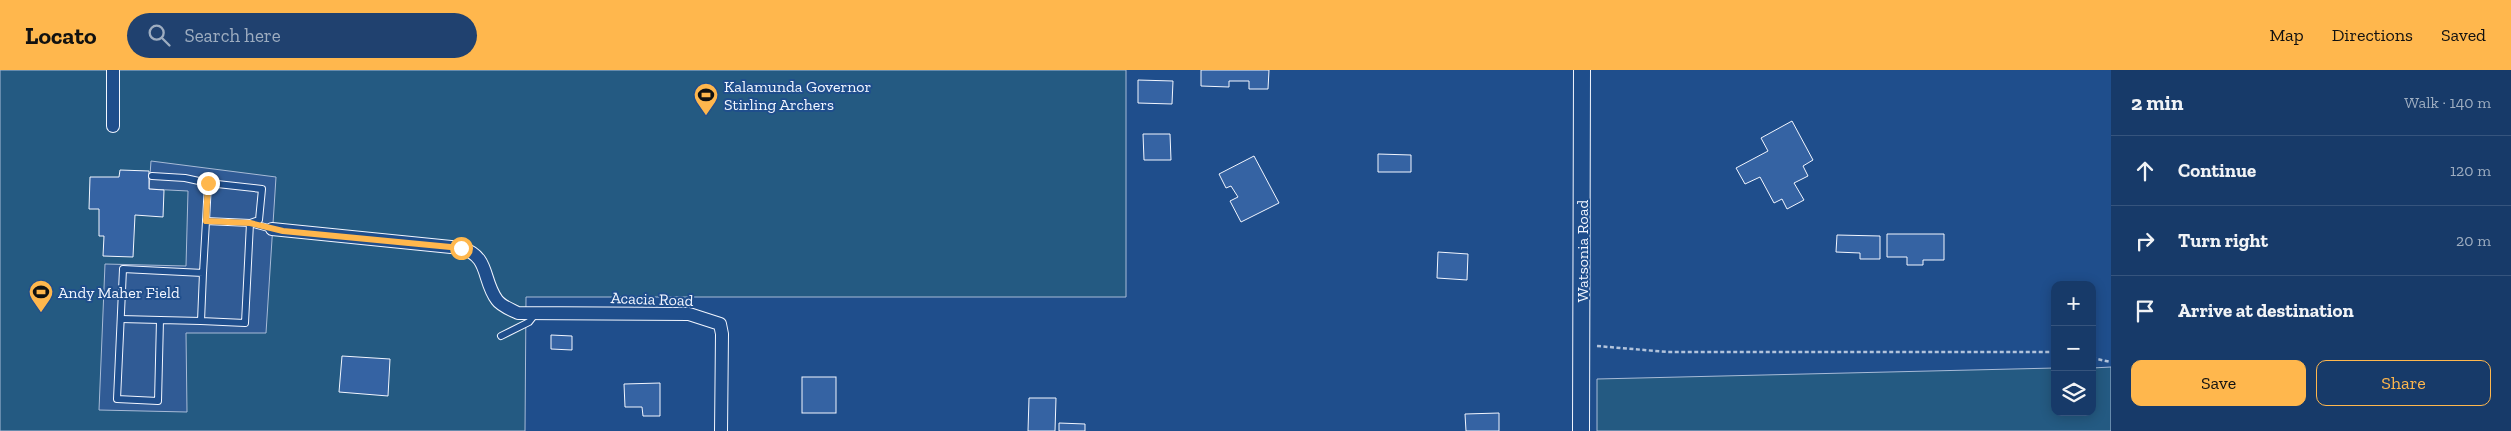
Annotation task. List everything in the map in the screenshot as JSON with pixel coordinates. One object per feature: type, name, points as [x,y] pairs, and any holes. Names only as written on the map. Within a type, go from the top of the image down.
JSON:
[{"type":"street","points":[[113,70],[113,126]]},
{"type":"street","name":"Watsonia Road","points":[[1581,431],[1582,70]]},
{"type":"street","points":[[272,229],[461,248],[473,251],[481,259],[498,302],[518,313],[535,313]]},
{"type":"street","name":"Acacia Road","points":[[535,313],[688,314],[720,324],[722,334],[721,431]]},
{"type":"lane","points":[[152,176],[185,178],[208,183],[262,189],[259,220],[250,223]]},
{"type":"lane","points":[[201,321],[208,183]]},
{"type":"lane","points":[[206,221],[250,223],[272,229]]},
{"type":"lane","points":[[121,319],[245,323],[250,223]]},
{"type":"lane","points":[[160,320],[158,400],[117,399],[123,269],[203,273]]},
{"type":"lane","points":[[500,336],[529,322],[535,313]]},
{"type":"path","points":[[1582,344],[1628,350],[1668,352],[2051,352]]},
{"type":"path","points":[[2096,359],[2111,362]]},
{"type":"shaded area","points":[[0,70],[1126,70],[1126,297],[526,297],[525,431],[0,431]]},
{"type":"shaded area","points":[[151,161],[276,177],[266,333],[186,333],[187,412],[99,410],[105,264],[186,266],[188,191],[149,189]]},
{"type":"shaded area","points":[[2111,367],[2111,431],[1597,431],[1597,379],[2051,368],[2051,416],[2096,416],[2096,368]]},
{"type":"building","points":[[1201,70],[1269,70],[1268,89],[1249,89],[1249,81],[1229,81],[1229,87],[1201,86]]},
{"type":"building","points":[[1138,80],[1173,81],[1172,104],[1138,103]]},
{"type":"building","points":[[1792,121],[1813,160],[1803,166],[1808,176],[1794,183],[1804,200],[1787,209],[1782,199],[1774,203],[1760,177],[1745,184],[1736,168],[1768,151],[1761,138]]},
{"type":"building","points":[[1143,134],[1170,134],[1171,160],[1144,160]]},
{"type":"building","points":[[1378,154],[1411,155],[1411,172],[1378,172]]},
{"type":"building","points":[[1254,156],[1279,203],[1241,222],[1230,201],[1238,197],[1231,186],[1226,188],[1219,174]]},
{"type":"building","points":[[120,170],[149,171],[149,189],[164,190],[163,217],[135,215],[133,257],[103,256],[104,236],[99,236],[99,209],[89,209],[90,177],[119,177]]},
{"type":"building","points":[[1887,234],[1944,234],[1944,260],[1923,260],[1923,265],[1907,265],[1907,257],[1887,257]]},
{"type":"building","points":[[1837,235],[1880,236],[1880,259],[1860,259],[1860,253],[1836,252]]},
{"type":"building","points":[[1438,252],[1468,254],[1467,280],[1437,278]]},
{"type":"building","points":[[551,335],[572,336],[572,350],[551,349]]},
{"type":"building","points":[[342,356],[390,359],[388,396],[339,392]]},
{"type":"building","points":[[802,377],[836,377],[836,413],[802,413]]},
{"type":"building","points":[[660,383],[660,416],[643,416],[642,407],[625,407],[624,384]]},
{"type":"building","points":[[1029,398],[1056,398],[1055,431],[1028,431]]},
{"type":"building","points":[[1499,413],[1499,431],[1466,431],[1465,414]]},
{"type":"building","points":[[1059,423],[1085,424],[1085,431],[1059,431]]},
{"type":"place","name":"Kalamunda Governor Stirling Archers","points":[[706,116]]},
{"type":"place","name":"Andy Maher Field","points":[[41,313]]},
{"type":"route","points":[[208,183],[206,221],[250,223],[262,228],[283,231],[461,248]]}]
